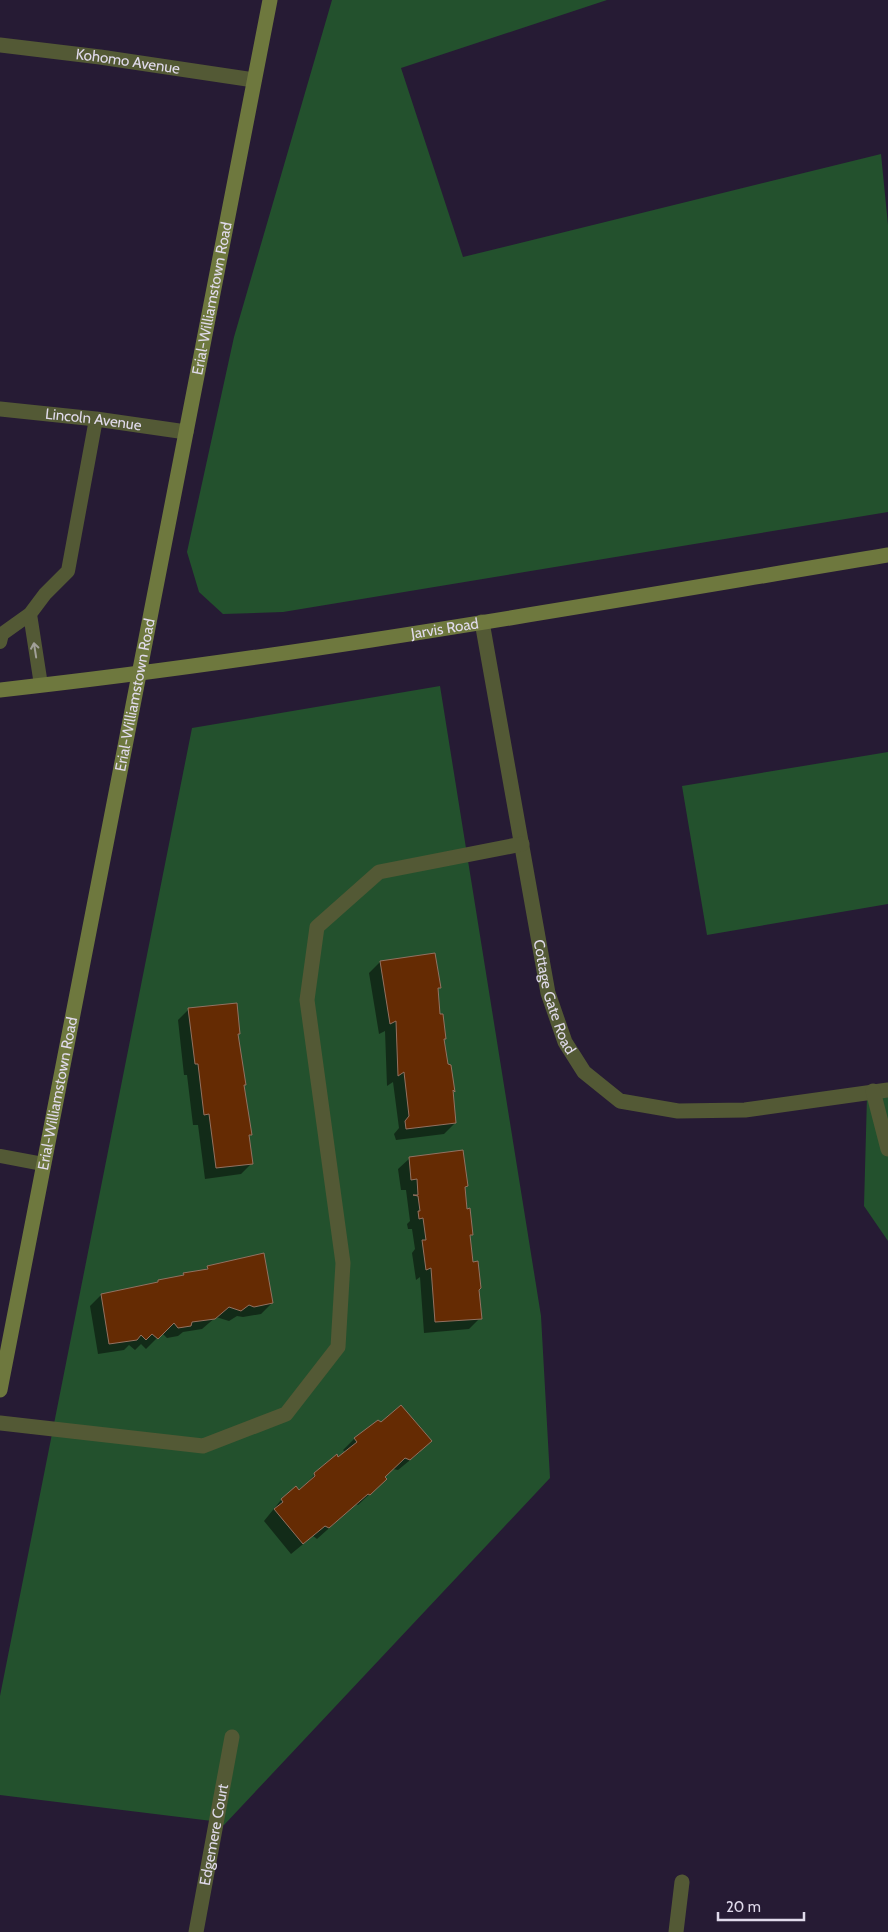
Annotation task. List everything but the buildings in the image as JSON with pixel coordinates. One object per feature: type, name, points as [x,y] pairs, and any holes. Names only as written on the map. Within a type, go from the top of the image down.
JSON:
[{"type":"street","name":"Erial-Williamstown Road","points":[[0,1390],[270,0]]},
{"type":"street","name":"Kohomo Avenue","points":[[0,45],[100,57],[254,80]]},
{"type":"street","name":"Lincoln Avenue","points":[[0,409],[96,419],[186,432]]},
{"type":"street","name":"Jarvis Road","points":[[0,690],[138,675],[482,622],[888,555]]},
{"type":"street","name":"Cottage Gate Road","points":[[482,622],[548,993],[565,1042],[584,1072],[620,1101],[678,1110],[745,1110],[880,1090],[888,1149]]},
{"type":"street","points":[[0,1422],[203,1446],[286,1414],[338,1347],[343,1263],[307,1000],[317,927],[379,872],[522,844]]},
{"type":"street","name":"Edgemere Court","points":[[196,1932],[232,1736]]},
{"type":"street","points":[[676,1932],[682,1882]]},
{"type":"lane","points":[[0,642],[2,634],[30,614],[45,594],[68,571],[96,419]]},
{"type":"lane","points":[[30,614],[41,686]]},
{"type":"lane","points":[[0,1156],[43,1164]]},
{"type":"green space","points":[[332,0],[607,0],[401,68],[463,257],[881,154],[888,225],[888,512],[283,612],[223,614],[199,592],[187,552],[234,337]]},
{"type":"green space","points":[[440,686],[541,1316],[550,1478],[224,1825],[212,1821],[0,1795],[0,1696],[192,728]]},
{"type":"green space","points":[[888,752],[888,904],[707,935],[682,786]]},
{"type":"green space","points":[[888,1095],[888,1241],[864,1206],[867,1096]]}]
